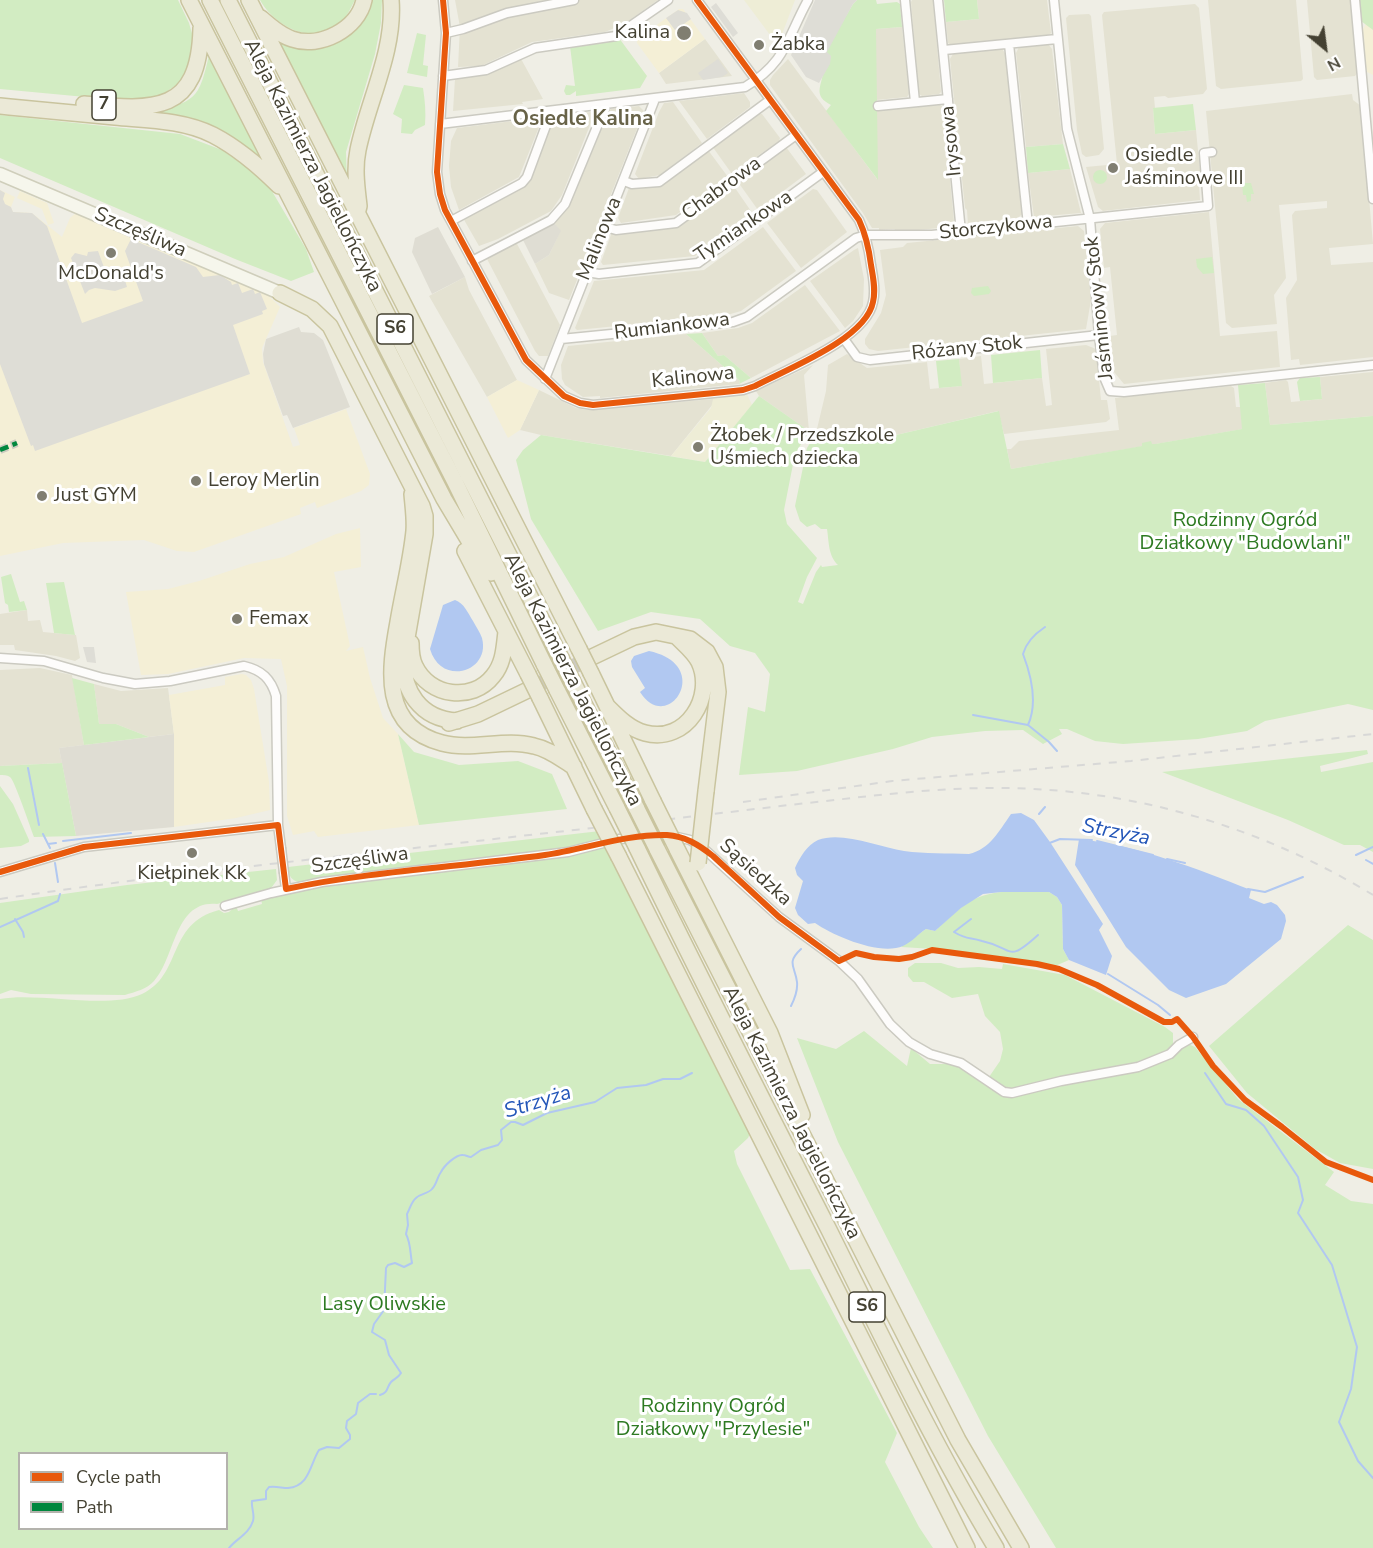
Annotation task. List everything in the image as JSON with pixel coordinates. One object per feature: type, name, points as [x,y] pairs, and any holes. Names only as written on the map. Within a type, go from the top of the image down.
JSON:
[{"type":"highway","name":"7","points":[[0,96],[137,108],[161,103],[182,92],[195,72],[199,58],[201,25],[189,0]]},
{"type":"highway","name":"Aleja Kazimierza Jagiellończyka","points":[[210,0],[455,483],[711,1001],[906,1386],[996,1548]]},
{"type":"highway","name":"Aleja Kazimierza Jagiellończyka","points":[[228,0],[958,1440],[1021,1548]]},
{"type":"highway","points":[[249,0],[587,660],[652,801],[770,1033],[835,1199]]},
{"type":"highway","points":[[257,15],[293,39],[322,40],[342,31],[350,24],[357,16],[364,0]]},
{"type":"highway","points":[[357,213],[359,206],[356,179],[357,152],[390,34],[394,3]]},
{"type":"highway","points":[[201,25],[444,499],[481,561],[509,595]]},
{"type":"highway","points":[[0,106],[190,126],[235,148],[257,165],[289,197]]},
{"type":"highway","points":[[280,293],[312,309],[330,326],[422,506],[426,523],[407,634],[403,665],[405,683],[416,702],[431,715],[458,721]]},
{"type":"highway","points":[[411,485],[414,531],[391,669],[391,683],[396,706],[407,723],[427,738],[463,746],[528,744],[546,749],[574,767]]},
{"type":"highway","points":[[444,499],[445,513],[968,1548]]},
{"type":"highway","points":[[407,634],[415,666],[422,676],[439,689],[458,693],[478,688],[494,676],[503,657],[506,632]]},
{"type":"highway","points":[[587,660],[642,635],[656,632],[690,639],[702,646],[712,659],[717,674],[718,692],[697,888]]},
{"type":"highway","points":[[608,707],[626,725],[652,735],[677,729],[693,717],[703,696],[703,675],[693,653],[675,635]]},
{"type":"highway","points":[[391,669],[402,702],[415,716],[435,723],[458,721],[486,711],[533,687]]},
{"type":"street","name":"Kalinowa","points":[[443,0],[446,33],[440,124],[438,182],[440,194],[450,221],[523,356],[564,396],[580,403],[593,405],[743,390],[755,386],[844,339],[863,324],[873,303],[874,285],[866,235],[859,220],[697,0]]},
{"type":"street","points":[[446,33],[507,13],[574,0]]},
{"type":"street","points":[[442,76],[486,70],[535,48],[616,36],[668,0]]},
{"type":"street","points":[[440,124],[745,87],[774,64],[785,50],[808,0]]},
{"type":"street","points":[[905,0],[915,102]]},
{"type":"street","name":"Irysowa","points":[[938,0],[961,232]]},
{"type":"street","name":"Jaśminowy Stok","points":[[1054,0],[1067,129],[1090,219],[1104,377],[1110,391],[1124,392],[1373,365]]},
{"type":"street","points":[[1355,0],[1373,199]]},
{"type":"street","points":[[944,50],[1057,39]]},
{"type":"street","points":[[1009,44],[1028,225]]},
{"type":"street","name":"Malinowa","points":[[545,379],[655,99]]},
{"type":"street","points":[[878,106],[948,99]]},
{"type":"street","points":[[624,181],[632,184],[659,182],[770,100]]},
{"type":"street","points":[[472,261],[551,220],[560,212],[606,105]]},
{"type":"street","points":[[450,221],[522,183],[551,112]]},
{"type":"street","name":"Chabrowa","points":[[605,227],[616,230],[676,222],[796,135]]},
{"type":"street","name":"Storczykowa","points":[[866,235],[902,237],[961,232],[1208,206],[1204,153],[1212,152]]},
{"type":"street","name":"Tymiankowa","points":[[587,272],[599,274],[698,263],[823,172]]},
{"type":"street","name":"Szczęśliwa","points":[[0,174],[280,293]]},
{"type":"street","name":"Rumiankowa","points":[[561,339],[733,322],[747,317],[856,238],[866,235]]},
{"type":"street","name":"Różany Stok","points":[[844,339],[858,357],[870,360],[1100,335]]},
{"type":"street","name":"Szczęśliwa","points":[[0,658],[44,661],[103,678],[135,684],[170,681],[238,667],[254,669],[266,676],[273,685],[276,696],[278,825],[286,889]]},
{"type":"street","points":[[0,872],[84,848],[278,825]]},
{"type":"street","name":"Sąsiedzka","points":[[604,842],[665,835],[681,837],[702,847],[779,917],[839,961],[858,980],[890,1024],[909,1042],[930,1054],[962,1063],[1004,1092],[1012,1093],[1060,1081],[1138,1067],[1170,1054],[1179,1045],[1193,1037]]},
{"type":"street","name":"Szczęśliwa","points":[[225,906],[286,889],[340,879],[568,852],[604,842]]},
{"type":"shaded area","points":[[455,0],[658,0],[624,24],[605,32],[532,42],[481,66],[458,67],[460,27]]},
{"type":"shaded area","points":[[744,0],[795,0],[779,42],[776,43]]},
{"type":"shaded area","points":[[815,0],[857,0],[827,52],[831,56],[830,64],[819,83],[806,77],[791,55]]},
{"type":"shaded area","points":[[912,0],[933,0],[941,92],[939,94],[922,96],[919,94]]},
{"type":"shaded area","points":[[977,0],[1047,0],[1051,33],[951,45],[948,43],[946,22],[979,19]]},
{"type":"shaded area","points":[[1208,0],[1296,0],[1303,79],[1221,89],[1216,86]]},
{"type":"shaded area","points":[[1307,0],[1351,0],[1358,72],[1355,76],[1317,80],[1314,77]]},
{"type":"shaded area","points":[[716,3],[738,33],[733,37],[711,7]]},
{"type":"shaded area","points":[[1195,4],[1199,8],[1207,89],[1203,94],[1168,98],[1154,97],[1155,108],[1153,108],[1155,134],[1196,130],[1201,181],[1200,200],[1103,211],[1098,207],[1086,167],[1117,164],[1102,15],[1104,12]]},
{"type":"shaded area","points":[[679,9],[683,9],[705,39],[659,73],[637,43],[637,39]]},
{"type":"shaded area","points":[[678,10],[687,13],[691,19],[675,30],[666,18]]},
{"type":"shaded area","points":[[1089,14],[1104,149],[1099,155],[1086,157],[1082,154],[1077,130],[1066,18],[1069,15]]},
{"type":"shaded area","points":[[1366,24],[1373,30],[1373,75],[1365,71],[1362,31]]},
{"type":"shaded area","points":[[902,27],[909,94],[907,97],[876,100],[876,29]]},
{"type":"shaded area","points":[[705,39],[732,76],[666,84],[659,73]]},
{"type":"shaded area","points":[[1048,44],[1052,49],[1063,144],[1026,147],[1016,53],[1019,47]]},
{"type":"shaded area","points":[[1002,49],[1005,53],[1022,214],[1016,220],[968,225],[950,59],[953,54]]},
{"type":"shaded area","points":[[520,57],[543,99],[522,102],[523,104],[453,111],[455,79],[488,73]]},
{"type":"shaded area","points":[[718,59],[728,73],[722,77],[703,80],[698,73]]},
{"type":"shaded area","points":[[788,59],[877,179],[876,111],[940,105],[943,107],[954,221],[949,227],[898,232],[894,229],[872,228],[770,85],[773,75]]},
{"type":"shaded area","points":[[744,93],[750,102],[750,107],[707,139],[679,101]]},
{"type":"shaded area","points":[[1352,94],[1353,100],[1361,106],[1373,244],[1329,248],[1331,265],[1373,262],[1373,357],[1300,365],[1299,359],[1291,360],[1286,298],[1297,280],[1292,215],[1295,211],[1327,208],[1327,201],[1279,205],[1286,278],[1274,295],[1277,324],[1232,328],[1226,323],[1206,111]]},
{"type":"shaded area","points":[[673,102],[702,143],[660,175],[639,179],[635,174],[659,112],[664,103]]},
{"type":"shaded area","points":[[639,106],[644,111],[569,300],[549,293],[535,264],[549,255],[560,232],[554,223],[567,207],[605,114],[611,109]]},
{"type":"shaded area","points":[[591,112],[594,115],[562,195],[551,211],[498,239],[479,246],[463,218],[519,189],[551,122],[557,116]]},
{"type":"shaded area","points":[[757,113],[762,114],[780,138],[779,141],[732,174],[712,146]]},
{"type":"shaded area","points":[[537,118],[541,122],[519,177],[459,210],[451,187],[449,166],[451,141],[457,128]]},
{"type":"shaded area","points":[[786,147],[806,174],[758,210],[738,182]]},
{"type":"shaded area","points":[[708,150],[728,177],[676,215],[621,223],[618,218],[629,188],[661,185]]},
{"type":"shaded area","points":[[1070,169],[1081,213],[1034,217],[1028,173]]},
{"type":"shaded area","points":[[733,185],[753,214],[695,256],[603,265],[601,262],[612,232],[675,225]]},
{"type":"shaded area","points":[[813,189],[817,190],[847,232],[801,268],[767,223]]},
{"type":"shaded area","points":[[0,190],[15,197],[11,207],[13,212],[32,213],[62,237],[70,218],[77,212],[266,293],[280,307],[262,348],[263,362],[293,447],[300,445],[294,428],[346,409],[370,474],[369,485],[361,491],[317,508],[315,502],[300,508],[301,514],[194,552],[177,551],[144,540],[63,543],[0,556]]},
{"type":"shaded area","points":[[0,190],[5,193],[3,199],[5,204],[11,207],[13,212],[32,213],[47,226],[82,323],[143,301],[125,251],[131,239],[196,267],[203,277],[220,275],[232,285],[238,283],[242,293],[253,289],[255,294],[260,292],[267,309],[262,311],[263,314],[233,325],[250,374],[35,451],[33,445],[31,446],[0,364]]},
{"type":"shaded area","points":[[20,191],[47,203],[54,223],[48,225],[42,209],[17,198]]},
{"type":"shaded area","points":[[1209,212],[1220,336],[1277,331],[1280,367],[1124,384],[1114,372],[1110,336],[1117,335],[1110,267],[1104,268],[1100,229],[1105,223]]},
{"type":"shaded area","points":[[554,223],[561,231],[549,255],[535,264],[523,240]]},
{"type":"shaded area","points":[[1078,226],[1084,231],[1091,300],[1086,329],[878,351],[869,349],[865,344],[865,339],[881,313],[886,295],[880,250],[903,247],[907,243]]},
{"type":"shaded area","points":[[438,227],[465,277],[432,294],[412,252],[415,238]]},
{"type":"shaded area","points":[[763,227],[796,271],[741,311],[727,315],[577,330],[575,328],[594,281],[704,270]]},
{"type":"shaded area","points":[[516,242],[560,325],[548,356],[539,356],[535,351],[486,257]]},
{"type":"shaded area","points":[[858,248],[864,279],[863,306],[845,328],[810,281]]},
{"type":"shaded area","points":[[98,251],[109,281],[124,277],[127,287],[115,291],[95,288],[85,294],[71,258],[75,253],[87,256],[88,252]]},
{"type":"shaded area","points":[[465,277],[469,290],[517,380],[487,397],[429,296]]},
{"type":"shaded area","points":[[805,285],[840,331],[751,378],[724,355],[718,356],[702,333],[738,328],[752,323]]},
{"type":"shaded area","points":[[299,327],[301,332],[314,333],[323,340],[350,407],[293,428],[287,415],[283,416],[264,364],[263,354],[266,339]]},
{"type":"shaded area","points":[[686,334],[740,381],[739,384],[600,398],[600,396],[583,397],[565,385],[562,379],[561,365],[568,346]]},
{"type":"shaded area","points":[[1086,345],[1096,349],[1101,400],[1107,400],[1110,419],[1106,422],[1004,434],[998,411],[879,439],[851,439],[816,433],[826,391],[828,365],[847,354],[867,368],[927,362],[930,389],[961,386],[959,359],[981,356],[984,384],[1042,378],[1046,406],[1052,405],[1046,349]]},
{"type":"shaded area","points":[[813,365],[804,375],[809,431],[759,396],[756,391]]},
{"type":"shaded area","points":[[1373,372],[1373,416],[1270,425],[1265,383],[1286,380],[1291,402],[1322,399],[1320,377]]},
{"type":"shaded area","points":[[517,380],[539,390],[520,430],[508,438],[487,397]]},
{"type":"shaded area","points":[[1231,386],[1234,388],[1236,407],[1241,407],[1243,429],[1011,469],[1007,449],[1011,449],[1019,441],[1119,430],[1115,398]]},
{"type":"shaded area","points":[[539,390],[576,408],[587,410],[713,399],[713,404],[671,456],[520,430]]},
{"type":"shaded area","points":[[747,394],[752,405],[705,462],[671,456],[711,408],[713,399]]},
{"type":"shaded area","points":[[360,528],[361,567],[334,572],[350,646],[346,651],[363,647],[383,718],[398,734],[419,825],[318,837],[314,831],[293,835],[287,816],[287,686],[281,659],[244,658],[168,674],[141,675],[126,592],[168,589],[199,581],[250,564],[284,557],[336,534]]},
{"type":"shaded area","points":[[27,610],[28,621],[40,620],[43,632],[76,635],[80,658],[75,661],[15,650],[14,645],[0,645],[0,614]]},
{"type":"shaded area","points":[[83,647],[94,647],[96,663],[87,662]]},
{"type":"shaded area","points":[[40,668],[72,675],[84,745],[59,748],[62,763],[0,766],[0,670]]},
{"type":"shaded area","points":[[242,674],[251,680],[254,689],[269,782],[270,810],[236,818],[174,827],[174,734],[169,695],[225,685],[225,677]]},
{"type":"shaded area","points":[[94,684],[121,691],[168,688],[174,734],[149,737],[116,724],[99,724]]},
{"type":"shaded area","points":[[174,734],[174,827],[76,836],[59,748]]},
{"type":"green space","points":[[0,0],[178,0],[189,23],[195,44],[190,65],[182,81],[163,94],[139,102],[0,89]]},
{"type":"green space","points":[[260,0],[355,0],[347,15],[336,27],[315,34],[293,30],[283,24],[266,9]]},
{"type":"green space","points":[[369,0],[382,0],[381,23],[375,54],[346,152],[347,185],[270,33],[306,47],[329,47],[346,36],[353,28]]},
{"type":"green space","points":[[857,0],[876,0],[877,4],[897,2],[900,4],[902,27],[876,29],[878,180],[826,111],[831,105],[825,102],[820,95],[828,48]]},
{"type":"green space","points":[[944,0],[977,0],[979,19],[946,22]]},
{"type":"green space","points":[[1359,0],[1373,0],[1373,30],[1361,21]]},
{"type":"green space","points":[[417,33],[426,35],[423,65],[428,66],[427,77],[407,73]]},
{"type":"green space","points":[[619,38],[647,76],[640,88],[576,96],[576,91],[566,95],[564,91],[566,85],[575,86],[570,46],[607,42]]},
{"type":"green space","points":[[210,51],[267,165],[234,138],[200,121],[147,115],[176,106],[193,97],[202,81]]},
{"type":"green space","points":[[404,85],[423,88],[425,125],[412,134],[401,133],[402,119],[393,114]]},
{"type":"green space","points":[[1193,104],[1196,130],[1155,134],[1153,108]]},
{"type":"green space","points":[[0,115],[180,134],[222,150],[266,181],[306,249],[314,272],[291,281],[0,158]]},
{"type":"green space","points":[[1063,144],[1070,169],[1028,173],[1026,147]]},
{"type":"green space","points":[[1097,170],[1103,170],[1107,177],[1103,184],[1097,184],[1093,180],[1093,174]]},
{"type":"green space","points":[[1242,183],[1251,183],[1254,194],[1251,194],[1251,201],[1247,202],[1246,195],[1243,195]]},
{"type":"green space","points":[[1212,257],[1214,273],[1203,274],[1197,267],[1196,259]]},
{"type":"green space","points":[[988,286],[991,291],[989,294],[974,296],[971,293],[972,288]]},
{"type":"green space","points":[[702,333],[718,356],[724,355],[751,378],[739,384],[740,381],[686,334]]},
{"type":"green space","points":[[1040,350],[1042,378],[993,383],[991,355]]},
{"type":"green space","points":[[959,359],[962,386],[939,388],[936,361]]},
{"type":"green space","points":[[1320,377],[1322,399],[1300,401],[1297,382],[1300,378]]},
{"type":"green space","name":"Rodzinny Ogród Działkowy \"Budowlani\"","points":[[1265,383],[1270,425],[1373,416],[1373,710],[1348,704],[1265,721],[1247,731],[1198,739],[1123,744],[1095,741],[1067,729],[1059,729],[1062,734],[1043,744],[1023,730],[985,731],[932,737],[893,749],[797,771],[739,775],[748,707],[765,712],[770,674],[755,653],[730,646],[700,619],[651,612],[598,631],[531,519],[516,460],[523,450],[541,435],[705,462],[759,396],[809,431],[795,454],[784,510],[787,524],[817,558],[798,602],[803,604],[821,565],[822,567],[838,565],[831,553],[827,529],[821,529],[815,524],[807,527],[800,521],[795,506],[807,448],[816,433],[851,439],[879,439],[999,411],[1011,469],[1142,446],[1142,443],[1151,441],[1155,444],[1242,429],[1238,385]]},
{"type":"green space","points":[[11,574],[20,602],[24,601],[27,610],[9,612],[8,605],[5,603],[1,577]]},
{"type":"green space","points":[[64,582],[75,635],[54,633],[46,583]]},
{"type":"green space","points":[[72,678],[94,684],[99,724],[116,724],[149,737],[84,745]]},
{"type":"green space","points":[[398,734],[414,752],[459,765],[518,761],[552,774],[567,809],[419,825]]},
{"type":"green space","points":[[1367,750],[1368,754],[1320,766],[1321,772],[1373,762],[1373,852],[1360,845],[1344,845],[1288,820],[1162,772]]},
{"type":"green space","points":[[62,763],[76,836],[34,837],[12,780],[8,776],[0,775],[0,766]]},
{"type":"green space","points":[[0,786],[13,804],[29,840],[21,846],[0,848]]},
{"type":"green space","points":[[600,831],[604,839],[562,850],[301,883],[291,878],[288,867]]},
{"type":"green space","name":"Lasy Oliwskie","points":[[607,844],[752,1129],[748,1138],[734,1151],[737,1164],[790,1270],[810,1269],[897,1433],[885,1462],[919,1527],[933,1548],[0,1548],[0,999],[16,997],[111,1001],[142,994],[155,986],[164,975],[182,938],[190,926],[202,917],[219,910],[224,913],[229,912],[236,905],[238,911],[262,904],[261,899],[340,883],[559,857]]},
{"type":"green space","points":[[276,869],[277,880],[269,891],[217,904],[203,905],[192,911],[184,920],[161,971],[151,984],[141,990],[125,995],[31,994],[11,990],[0,994],[0,903],[127,885]]},
{"type":"green space","points":[[1001,892],[1049,892],[1057,897],[1062,905],[1063,949],[1069,960],[1055,966],[951,950],[901,947],[926,929],[935,931],[964,905],[980,897]]},
{"type":"green space","points":[[1348,925],[1373,940],[1373,1169],[1340,1163],[1315,1149],[1247,1093],[1209,1046]]},
{"type":"green space","points":[[915,963],[941,963],[958,968],[1002,969],[1003,964],[1065,975],[1165,1027],[1173,1033],[1173,1045],[1164,1054],[1129,1067],[1010,1089],[997,1085],[989,1077],[1000,1061],[1003,1049],[1000,1032],[985,1016],[978,994],[952,998],[924,982],[913,982],[908,976],[908,968]]},
{"type":"green space","points":[[864,1031],[907,1066],[911,1048],[930,1064],[955,1064],[970,1071],[994,1091],[1010,1096],[1131,1072],[1188,1044],[1195,1047],[1238,1099],[1334,1172],[1325,1185],[1351,1201],[1373,1204],[1373,1548],[1056,1548],[988,1436],[838,1142],[797,1038],[836,1049]]},
{"type":"water","points":[[455,600],[466,609],[479,632],[483,650],[479,659],[472,666],[454,671],[444,668],[436,661],[430,649],[443,605]]},
{"type":"water","points":[[649,651],[669,659],[679,670],[683,682],[680,693],[673,702],[662,706],[651,703],[640,692],[645,688],[632,667],[631,661],[634,656]]},
{"type":"water","points":[[1021,813],[1034,820],[1103,924],[1099,930],[1112,956],[1106,975],[1069,960],[1063,949],[1062,905],[1057,897],[1049,892],[983,894],[961,908],[935,931],[926,929],[903,946],[893,948],[870,947],[858,943],[815,923],[808,924],[798,915],[795,908],[803,881],[797,875],[795,868],[804,852],[818,840],[849,838],[904,851],[969,854],[988,844],[1011,814]]},
{"type":"water","points":[[1079,839],[1145,852],[1251,890],[1249,898],[1264,904],[1271,902],[1277,905],[1285,915],[1286,921],[1281,939],[1226,984],[1186,998],[1169,990],[1126,947],[1075,865]]},
{"type":"waterway","points":[[1028,725],[1033,708],[1033,698],[1029,671],[1023,654],[1026,646],[1045,627]]},
{"type":"waterway","points":[[973,715],[1028,725],[1057,751]]},
{"type":"waterway","points":[[28,768],[39,825]]},
{"type":"waterway","points":[[1039,814],[1045,807]]},
{"type":"waterway","points":[[63,841],[131,833]]},
{"type":"waterway","points":[[43,834],[50,848]]},
{"type":"waterway","name":"Strzyża","points":[[1047,844],[1060,839],[1092,840]]},
{"type":"waterway","name":"Strzyża","points":[[1097,841],[1153,855]]},
{"type":"waterway","points":[[48,844],[56,843]]},
{"type":"waterway","name":"Strzyża","points":[[1356,855],[1373,847]]},
{"type":"waterway","name":"Strzyża","points":[[1167,859],[1185,863]]},
{"type":"waterway","points":[[1366,860],[1373,864]]},
{"type":"waterway","points":[[55,863],[58,882]]},
{"type":"waterway","name":"Strzyża","points":[[1248,889],[1265,892],[1303,877]]},
{"type":"waterway","points":[[0,927],[58,901],[60,894]]},
{"type":"waterway","points":[[15,919],[24,937]]},
{"type":"waterway","points":[[971,919],[954,932],[993,944],[1010,952],[1020,949],[1038,935]]},
{"type":"waterway","name":"Strzyża","points":[[791,1006],[797,985],[793,961],[801,949]]},
{"type":"waterway","points":[[1108,974],[1170,1015]]},
{"type":"waterway","name":"Strzyża","points":[[380,1395],[385,1393],[391,1382],[401,1373],[389,1355],[385,1340],[372,1332],[374,1324],[384,1310],[386,1268],[395,1263],[404,1267],[412,1263],[406,1234],[407,1214],[414,1200],[434,1187],[447,1164],[460,1155],[471,1157],[481,1150],[498,1145],[502,1140],[501,1130],[511,1122],[523,1125],[547,1113],[595,1102],[617,1088],[646,1085],[663,1079],[680,1079],[692,1073]]},
{"type":"waterway","points":[[1205,1073],[1226,1104],[1246,1110],[1264,1126],[1298,1177],[1303,1200],[1298,1213],[1332,1265],[1357,1347],[1351,1389],[1339,1422],[1358,1461],[1373,1478]]},
{"type":"waterway","name":"Strzyża","points":[[229,1548],[251,1526],[252,1501],[266,1499],[266,1491],[269,1487],[288,1488],[301,1483],[308,1474],[319,1450],[327,1447],[339,1448],[350,1439],[346,1428],[347,1421],[356,1414],[358,1403],[370,1394],[376,1394]]},
{"type":"tunnel","points":[[0,450],[17,443]]},
{"type":"tunnel","points":[[530,689],[590,658]]},
{"type":"railway","points":[[743,802],[892,781],[1131,761],[1373,734]]},
{"type":"railway","points":[[0,899],[201,872],[789,805],[967,788],[1042,789],[1092,794],[1190,815],[1238,830],[1284,849],[1329,870],[1373,895]]},
{"type":"marked path","points":[[0,450],[17,443]]},
{"type":"cycle path","points":[[443,0],[446,33],[437,172],[445,210],[526,360],[564,396],[580,403],[593,405],[743,390],[755,386],[805,362],[841,340],[867,316],[873,302],[874,284],[869,253],[859,220],[697,0]]},
{"type":"cycle path","points":[[0,872],[84,847],[278,825],[286,889],[383,873],[545,855],[636,837],[652,835],[680,837],[708,852],[779,917],[839,961],[856,953],[899,959],[932,950],[1037,964],[1059,969],[1097,985],[1164,1022],[1177,1019],[1213,1066],[1245,1100],[1326,1162],[1373,1180]]},
{"type":"place","name":"Kalina","points":[[684,33]]},
{"type":"place","name":"Żabka","points":[[759,45]]},
{"type":"place","name":"Osiedle Jaśminowe III","points":[[1113,168]]},
{"type":"place","name":"McDonald's","points":[[111,253]]},
{"type":"place","name":"Żłobek / Przedszkole Uśmiech dziecka","points":[[698,447]]},
{"type":"place","name":"Leroy Merlin","points":[[196,481]]},
{"type":"place","name":"Just GYM","points":[[42,496]]},
{"type":"place","name":"Femax","points":[[237,619]]},
{"type":"place","name":"Kiełpinek Kk","points":[[192,853]]},
{"type":"district","name":"Osiedle Kalina","points":[[583,120]]},
{"type":"park label","name":"Rodzinny Ogród Działkowy \"Przylesie\"","points":[[713,1418]]}]
